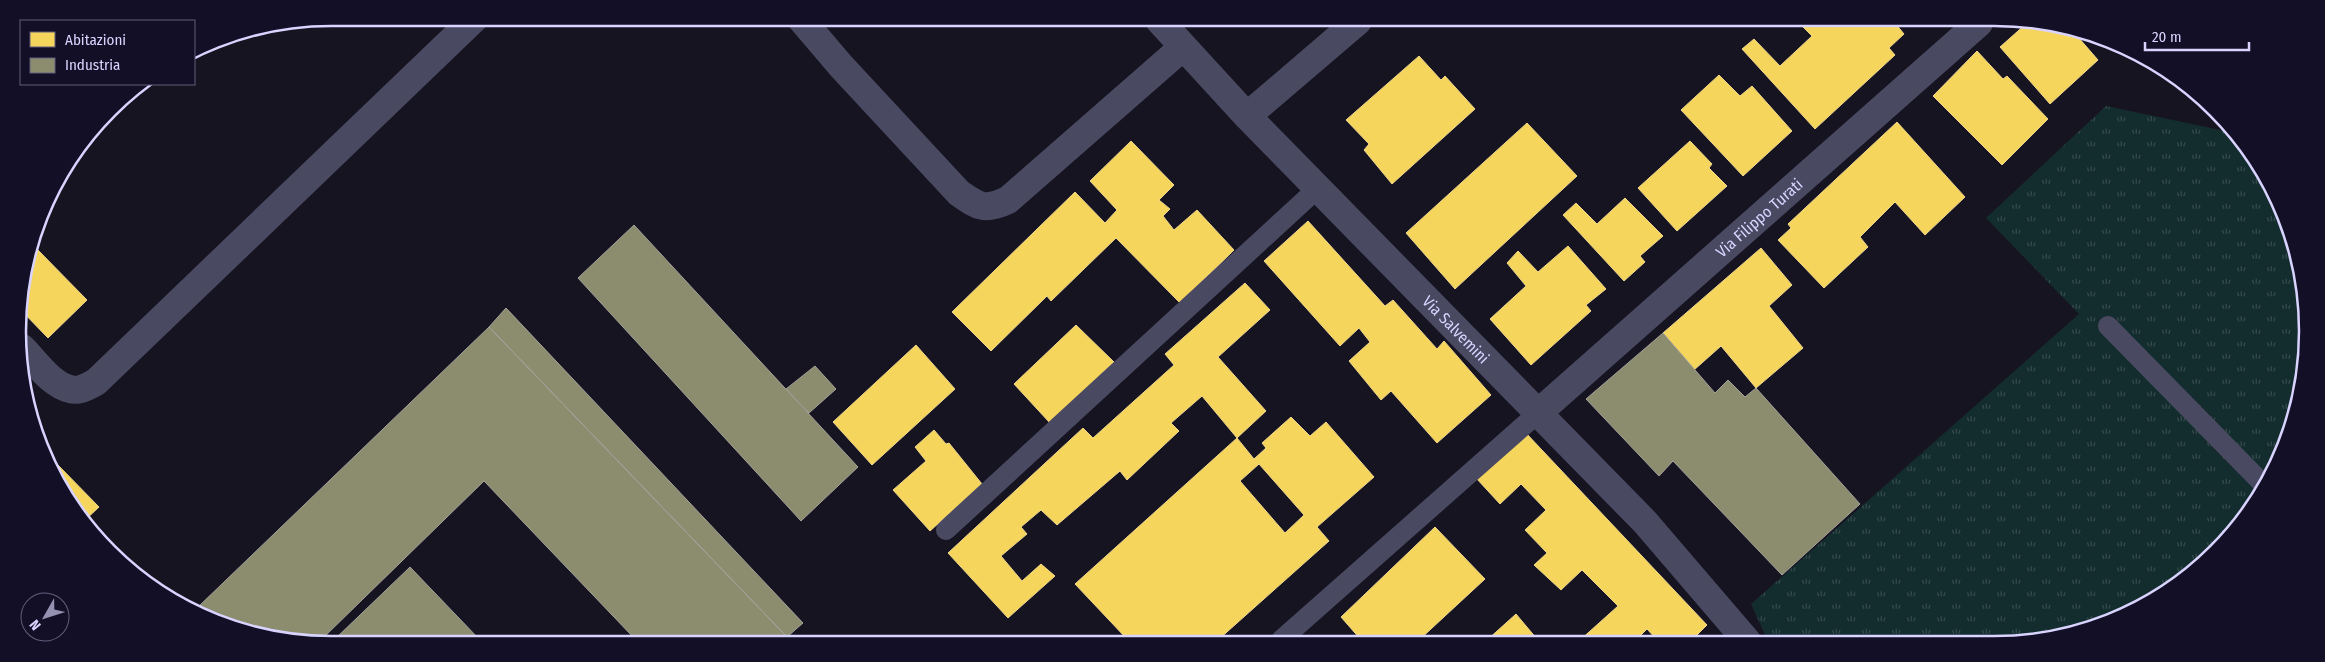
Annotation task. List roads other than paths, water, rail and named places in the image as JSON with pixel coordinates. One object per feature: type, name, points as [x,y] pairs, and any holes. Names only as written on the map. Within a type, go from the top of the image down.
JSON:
[{"type":"street","points":[[27,353],[56,382],[70,390],[83,389],[96,382],[467,26]]},
{"type":"street","points":[[807,26],[840,66],[959,193],[977,206],[993,208],[1008,200],[1183,46]]},
{"type":"street","name":"Via Salvemini","points":[[1165,26],[1247,116],[1645,522],[1739,636]]},
{"type":"street","points":[[1247,116],[1352,26]]},
{"type":"street","name":"Via Filippo Turati","points":[[1538,413],[1976,26]]},
{"type":"lane","points":[[946,530],[1318,188]]},
{"type":"lane","points":[[2108,326],[2259,480]]},
{"type":"lane","points":[[1286,636],[1538,413]]}]
